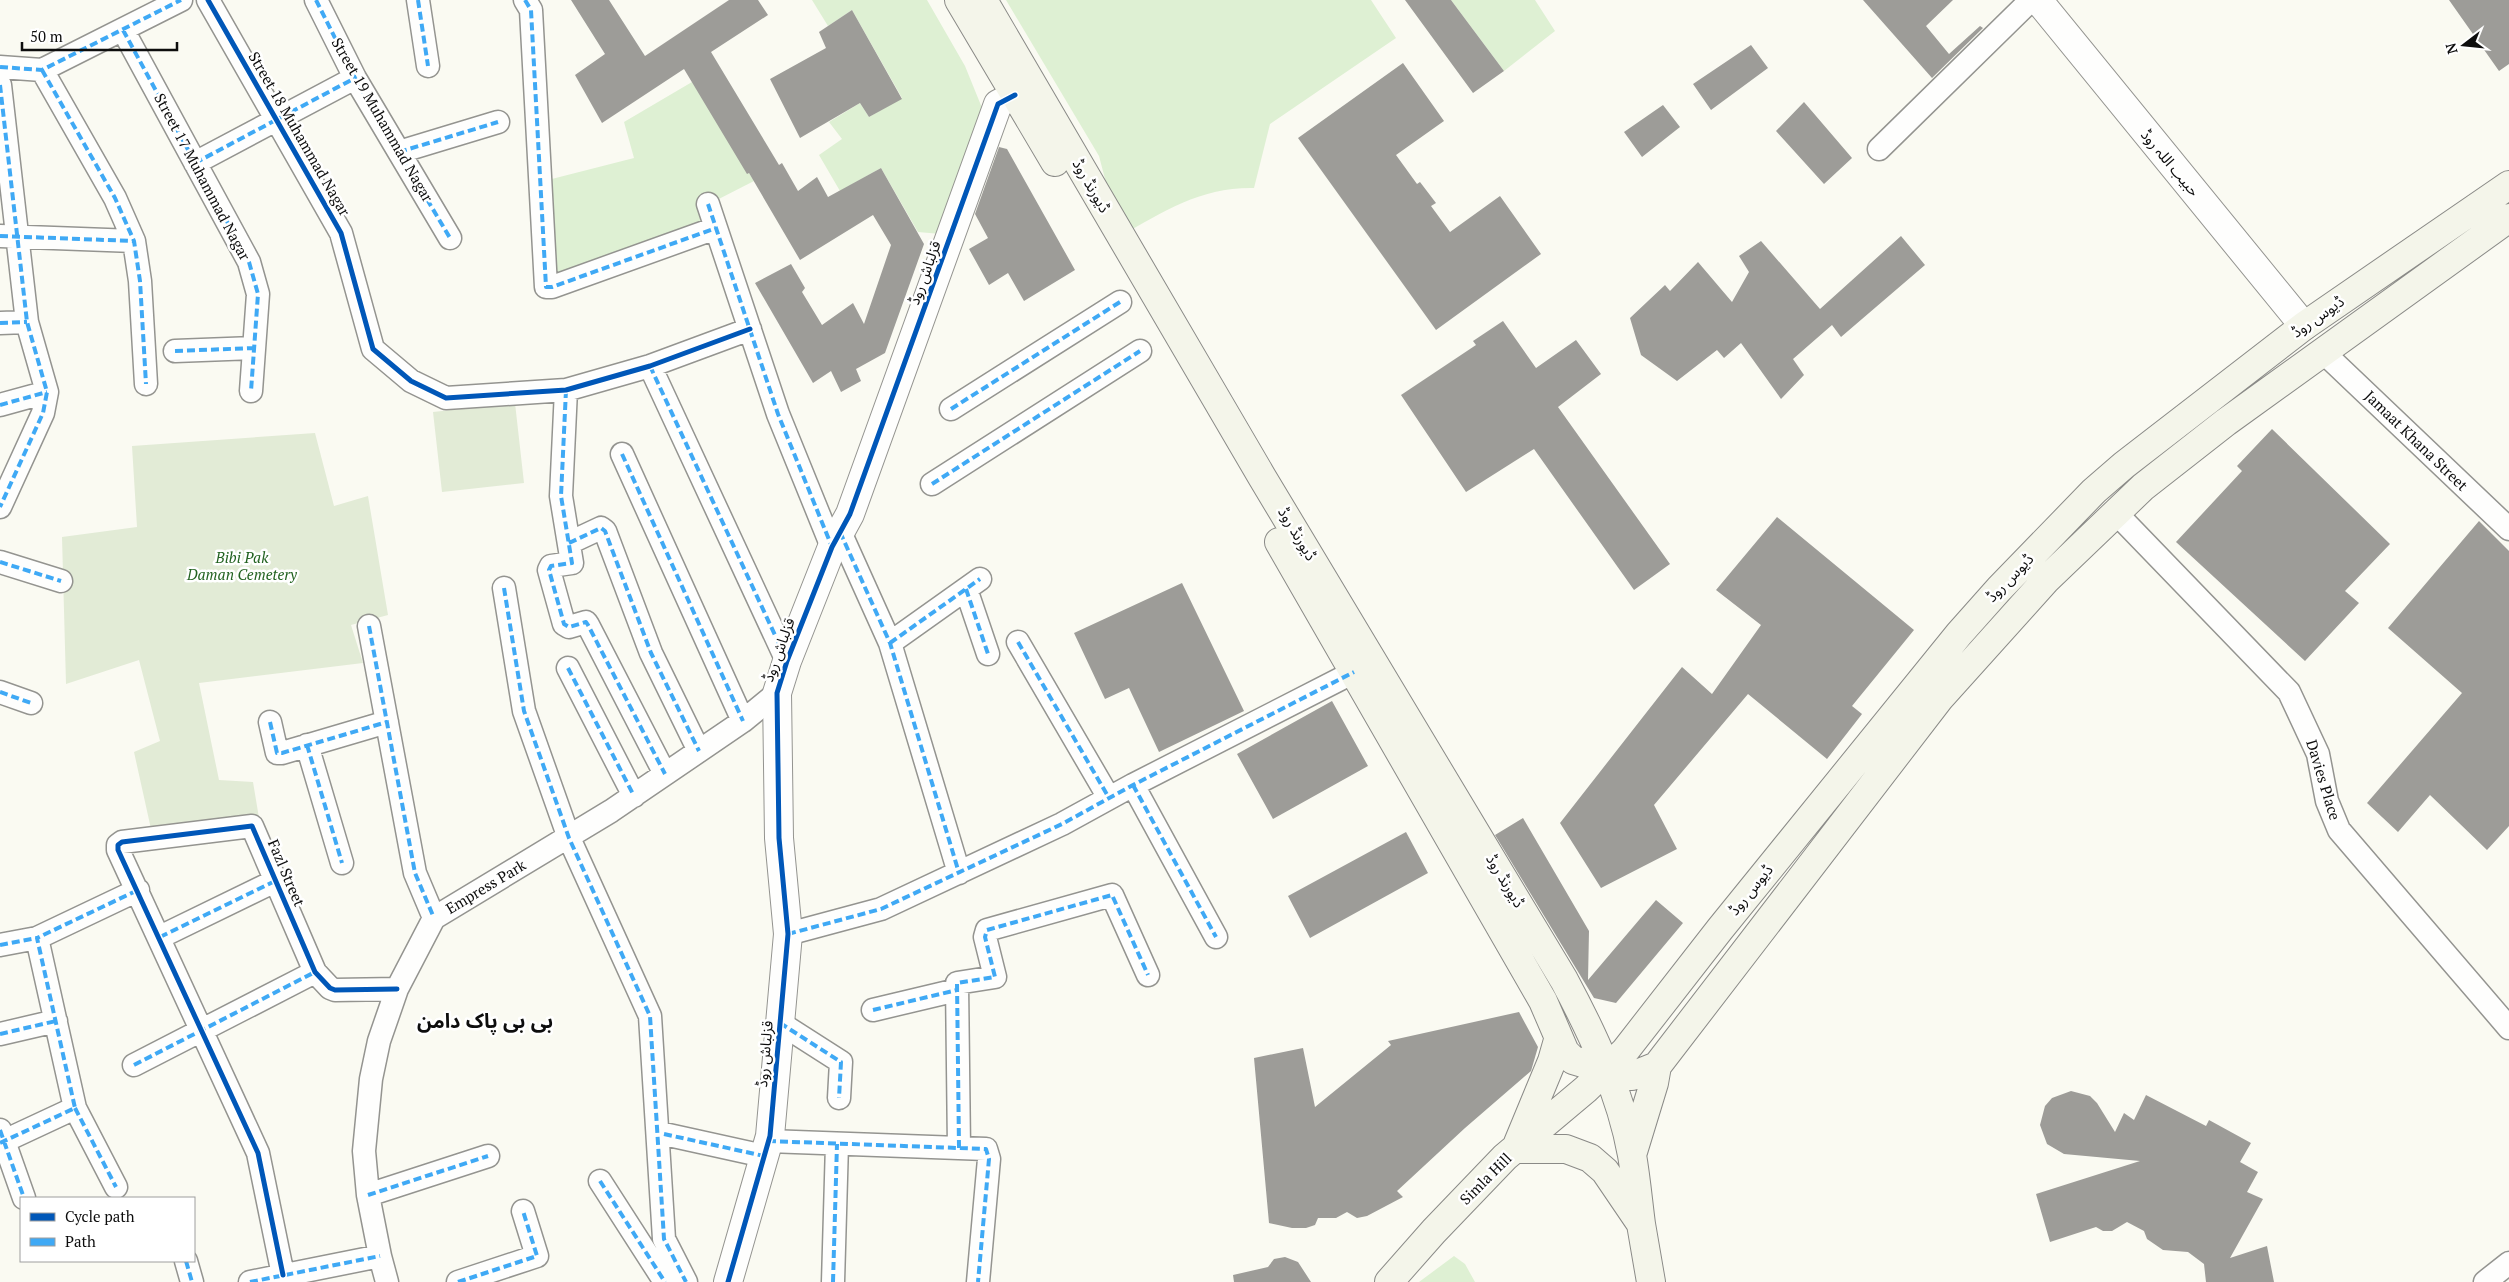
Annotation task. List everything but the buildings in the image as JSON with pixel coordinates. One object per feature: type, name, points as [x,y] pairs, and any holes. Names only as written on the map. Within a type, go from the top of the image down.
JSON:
[{"type":"main road","name":"ڈیورنڈ روڈ","points":[[959,0],[1354,672],[1543,1001],[1558,1040],[1565,1052],[1573,1060],[1606,1070]]},
{"type":"main road","name":"ڈیورنڈ روڈ","points":[[983,0],[1257,468],[1564,980],[1595,1042],[1620,1112],[1632,1156],[1641,1224]]},
{"type":"main road","name":"ڈیوس روڈ","points":[[1516,1149],[1625,1051],[1720,929],[1988,600],[2094,491],[2304,326],[2509,185]]},
{"type":"main road","name":"ڈیوس روڈ","points":[[1632,1156],[1654,1083],[1657,1066],[1939,699],[2046,580],[2143,487],[2226,422],[2509,218]]},
{"type":"main road","points":[[1516,1149],[1552,1061],[1558,1040]]},
{"type":"main road","points":[[1606,1070],[1632,1076],[1657,1066]]},
{"type":"main road","name":"Simla Hill","points":[[1389,1282],[1434,1231],[1516,1149],[1566,1149],[1590,1158],[1613,1180],[1641,1224],[1651,1282]]},
{"type":"street","points":[[0,67],[42,70],[181,0]]},
{"type":"street","name":"Street 18 Muhammad Nagar","points":[[208,0],[341,233],[370,345],[408,379],[442,398],[566,390]]},
{"type":"street","name":"Street 19 Muhammad Nagar","points":[[316,0],[355,78],[450,238]]},
{"type":"street","points":[[418,0],[428,66]]},
{"type":"street","points":[[525,0],[532,10],[546,287],[552,287],[716,228]]},
{"type":"street","points":[[1879,149],[2031,0]]},
{"type":"street","name":"حبیب اللہ روڈ","points":[[2038,0],[2304,326]]},
{"type":"street","name":"Street 17 Muhammad Nagar","points":[[123,30],[249,262],[258,294],[251,391]]},
{"type":"street","points":[[42,70],[115,198],[134,241],[140,281],[146,384]]},
{"type":"street","points":[[195,163],[355,78]]},
{"type":"street","points":[[0,85],[8,236],[27,322],[47,392],[43,413],[0,507]]},
{"type":"street","name":"قزلباش روڈ","points":[[728,1282],[766,1149],[788,934],[779,838],[777,693],[787,660],[836,540],[850,514],[998,104],[1015,95]]},
{"type":"street","points":[[399,152],[498,122]]},
{"type":"street","points":[[708,204],[778,414],[836,540],[890,643],[959,873]]},
{"type":"street","points":[[8,236],[134,241]]},
{"type":"street","points":[[951,410],[1120,302]]},
{"type":"street","points":[[0,323],[27,322]]},
{"type":"street","points":[[665,774],[586,622],[569,627],[564,624],[549,567],[572,563],[562,496],[566,390],[650,366],[750,329]]},
{"type":"street","points":[[175,351],[254,348]]},
{"type":"street","points":[[932,484],[1140,352]]},
{"type":"street","name":"Jamaat Khana Street","points":[[2323,352],[2509,529]]},
{"type":"street","points":[[650,366],[787,660]]},
{"type":"street","points":[[0,405],[47,392]]},
{"type":"street","points":[[622,454],[743,721]]},
{"type":"street","name":"Davies Place","points":[[2116,513],[2289,692],[2318,754],[2327,801],[2339,830],[2509,1028]]},
{"type":"street","points":[[568,543],[600,528],[605,531],[651,654],[699,751]]},
{"type":"street","points":[[0,562],[61,581]]},
{"type":"street","points":[[890,643],[973,584],[988,654]]},
{"type":"street","points":[[504,588],[524,711],[568,838],[650,1016],[664,1239],[686,1282]]},
{"type":"street","points":[[369,626],[415,874],[434,918]]},
{"type":"street","points":[[1018,642],[1109,798]]},
{"type":"street","points":[[568,668],[634,796]]},
{"type":"street","points":[[788,934],[881,909],[959,873],[1062,824],[1133,785],[1354,672]]},
{"type":"street","points":[[0,692],[31,703]]},
{"type":"street","name":"Empress Park","points":[[387,1282],[368,1194],[364,1151],[371,1079],[379,1041],[397,989],[434,918],[634,796],[743,721],[777,693]]},
{"type":"street","points":[[270,722],[277,753],[387,722]]},
{"type":"street","points":[[306,745],[342,863]]},
{"type":"street","points":[[1133,785],[1216,937]]},
{"type":"street","name":"Fazl Street","points":[[138,890],[118,850],[118,845],[122,842],[249,825],[254,829],[315,972],[330,988],[335,990],[397,989]]},
{"type":"street","points":[[160,937],[275,881]]},
{"type":"street","points":[[0,945],[37,938],[138,890],[258,1153],[283,1275]]},
{"type":"street","points":[[959,1148],[957,982],[995,977],[985,937],[987,930],[1112,895],[1148,974]]},
{"type":"street","points":[[37,938],[75,1108],[116,1187]]},
{"type":"street","points":[[134,1065],[315,972]]},
{"type":"street","points":[[873,1010],[957,990]]},
{"type":"street","points":[[0,1034],[56,1021]]},
{"type":"street","points":[[780,1023],[841,1062],[839,1098]]},
{"type":"street","points":[[24,1197],[1,1138],[75,1108]]},
{"type":"street","points":[[664,1134],[766,1149],[837,1144],[986,1149],[989,1159],[978,1282]]},
{"type":"street","points":[[832,1282],[837,1144]]},
{"type":"street","points":[[368,1194],[488,1156]]},
{"type":"street","points":[[600,1180],[665,1282]]},
{"type":"street","points":[[458,1282],[537,1256],[523,1211]]},
{"type":"street","points":[[250,1282],[380,1256]]},
{"type":"street","points":[[186,1262],[192,1282]]},
{"type":"street","points":[[2486,1282],[2509,1263]]},
{"type":"green space","points":[[812,0],[927,0],[965,66],[991,130],[952,235],[918,232],[881,168],[840,191],[819,155],[842,139],[829,122],[860,103],[869,117],[902,98],[852,10],[828,26]]},
{"type":"green space","points":[[1006,0],[1371,0],[1396,38],[1270,124],[1254,188],[1235,189],[1200,196],[1168,210],[1120,236],[1099,156]]},
{"type":"green space","points":[[1451,0],[1535,0],[1555,31],[1504,71]]},
{"type":"green space","points":[[692,82],[754,181],[709,204],[716,228],[552,287],[540,182],[634,158],[624,122]]},
{"type":"green space","points":[[515,403],[524,483],[442,492],[433,412]]},
{"type":"green space","name":"Bibi Pak Daman Cemetery","points":[[315,433],[334,506],[368,496],[388,615],[351,625],[363,663],[199,683],[219,780],[253,782],[260,824],[153,838],[134,752],[160,741],[139,660],[66,684],[62,537],[137,527],[132,446]]},
{"type":"green space","points":[[1454,1256],[1465,1264],[1475,1282],[1419,1282]]},
{"type":"marked path","points":[[0,67],[42,70],[181,0]]},
{"type":"marked path","points":[[316,0],[355,78],[450,238]]},
{"type":"marked path","points":[[418,0],[428,66]]},
{"type":"marked path","points":[[525,0],[531,10],[546,287],[552,287],[716,228]]},
{"type":"marked path","points":[[123,30],[249,262],[258,294],[251,391]]},
{"type":"marked path","points":[[42,70],[115,198],[134,241],[140,281],[146,384]]},
{"type":"marked path","points":[[195,163],[355,78]]},
{"type":"marked path","points":[[0,85],[27,322],[47,392],[43,413],[0,507]]},
{"type":"marked path","points":[[399,152],[498,122]]},
{"type":"marked path","points":[[708,204],[778,414],[832,547]]},
{"type":"marked path","points":[[0,236],[134,241]]},
{"type":"marked path","points":[[951,409],[1120,302]]},
{"type":"marked path","points":[[0,323],[27,322]]},
{"type":"marked path","points":[[175,351],[254,348]]},
{"type":"marked path","points":[[932,484],[1140,351]]},
{"type":"marked path","points":[[650,366],[787,661]]},
{"type":"marked path","points":[[566,390],[561,496],[572,563],[551,566],[549,570],[564,624],[569,627],[586,622],[665,774]]},
{"type":"marked path","points":[[0,405],[47,392]]},
{"type":"marked path","points":[[622,454],[743,721]]},
{"type":"marked path","points":[[569,543],[601,528],[605,531],[651,653],[699,751]]},
{"type":"marked path","points":[[840,532],[890,643],[959,873]]},
{"type":"marked path","points":[[0,562],[61,581]]},
{"type":"marked path","points":[[890,643],[980,579]]},
{"type":"marked path","points":[[504,588],[524,711],[569,838],[650,1016],[664,1239],[686,1282]]},
{"type":"marked path","points":[[966,589],[988,654]]},
{"type":"marked path","points":[[369,626],[415,873],[434,918]]},
{"type":"marked path","points":[[1018,642],[1109,798]]},
{"type":"marked path","points":[[568,668],[634,796]]},
{"type":"marked path","points":[[788,934],[881,909],[1062,824],[1133,785],[1354,672]]},
{"type":"marked path","points":[[0,692],[31,703]]},
{"type":"marked path","points":[[270,722],[277,753],[387,722]]},
{"type":"marked path","points":[[307,745],[342,863]]},
{"type":"marked path","points":[[1133,785],[1216,937]]},
{"type":"marked path","points":[[160,937],[275,881]]},
{"type":"marked path","points":[[0,1143],[75,1108],[37,938],[138,890]]},
{"type":"marked path","points":[[959,1148],[957,983],[995,977],[985,937],[987,930],[1112,895],[1148,975]]},
{"type":"marked path","points":[[0,945],[37,938]]},
{"type":"marked path","points":[[134,1065],[315,972]]},
{"type":"marked path","points":[[873,1010],[957,990]]},
{"type":"marked path","points":[[0,1034],[56,1021]]},
{"type":"marked path","points":[[780,1023],[841,1062],[839,1098]]},
{"type":"marked path","points":[[75,1108],[116,1187]]},
{"type":"marked path","points":[[0,1130],[24,1197]]},
{"type":"marked path","points":[[664,1134],[764,1156]]},
{"type":"marked path","points":[[768,1141],[986,1149],[989,1159],[978,1282]]},
{"type":"marked path","points":[[833,1282],[837,1144]]},
{"type":"marked path","points":[[368,1195],[488,1156]]},
{"type":"marked path","points":[[600,1181],[665,1282]]},
{"type":"marked path","points":[[458,1282],[537,1256],[523,1211]]},
{"type":"marked path","points":[[250,1282],[380,1256]]},
{"type":"marked path","points":[[186,1262],[192,1282]]},
{"type":"cycle path","points":[[208,0],[341,233],[373,349],[411,381],[446,398],[566,390],[650,366],[750,329]]},
{"type":"cycle path","points":[[728,1282],[770,1136],[788,934],[779,838],[777,693],[787,661],[832,547],[850,514],[998,104],[1015,95]]},
{"type":"cycle path","points":[[283,1275],[258,1153],[118,850],[118,845],[122,842],[252,826],[315,972],[330,988],[335,990],[397,989]]},
{"type":"district","name":"بی بی پاک دامن","points":[[485,1021]]}]
